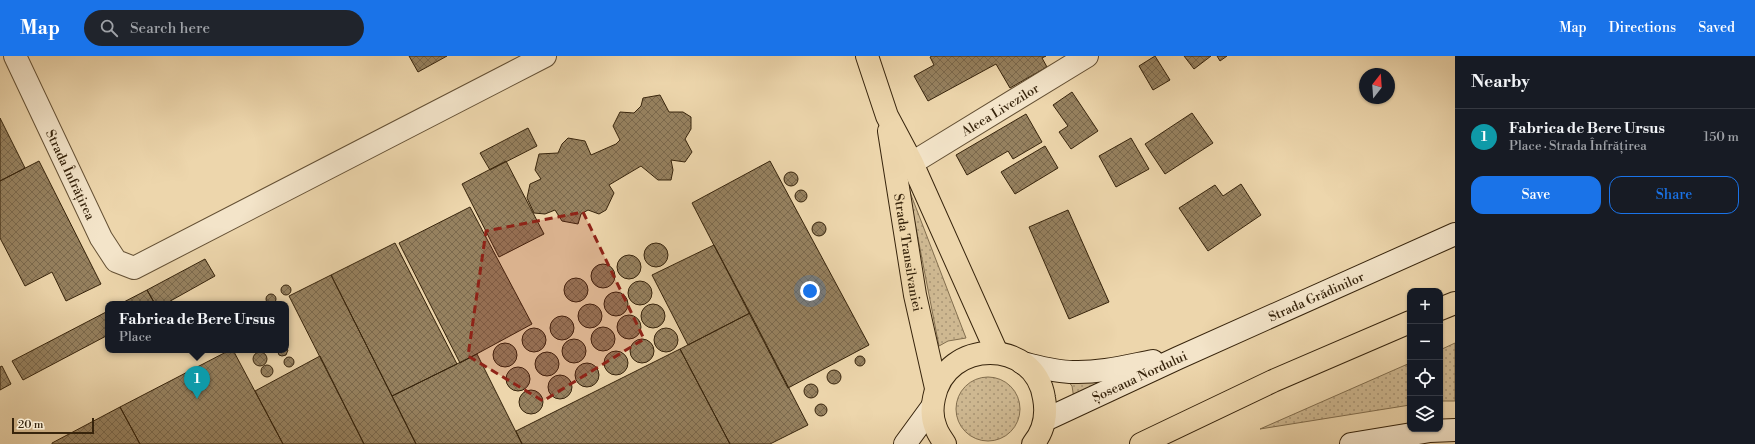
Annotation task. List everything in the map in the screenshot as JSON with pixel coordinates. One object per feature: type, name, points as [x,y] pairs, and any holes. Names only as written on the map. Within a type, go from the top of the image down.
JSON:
[{"type":"main road","name":"Strada Transilvaniei","points":[[866,56],[887,116],[912,163],[998,353]]},
{"type":"main road","name":"Strada Transilvaniei","points":[[887,116],[915,295],[934,398],[935,428],[945,444]]},
{"type":"main road","points":[[1443,308],[1455,303]]},
{"type":"main road","points":[[1141,444],[1273,381],[1407,323]]},
{"type":"main road","points":[[934,398],[943,375],[954,364],[967,356],[982,353],[998,353],[1010,357],[1022,363],[1031,372],[1039,382],[1044,394],[1046,408],[1041,437]]},
{"type":"street","name":"Strada Înfrățirea","points":[[15,56],[101,238],[116,261],[134,268],[545,56]]},
{"type":"street","name":"Aleea Livezilor","points":[[912,163],[1087,56]]},
{"type":"street","name":"Strada Grădinilor","points":[[1178,358],[1455,234]]},
{"type":"street","name":"Șoseaua Nordului","points":[[1022,363],[1050,370],[1074,372],[1092,371],[1178,358]]},
{"type":"street","name":"Șoseaua Nordului","points":[[1041,437],[1178,358]]},
{"type":"street","points":[[905,444],[934,398]]},
{"type":"street","points":[[1351,444],[1430,431],[1455,430]]},
{"type":"highlighted area","points":[[583,212],[644,339],[543,401],[468,356],[486,231]]},
{"type":"shaded area","points":[[908,187],[966,338],[948,341],[939,346]]},
{"type":"shaded area","points":[[1455,343],[1455,401],[1443,401],[1443,349]]},
{"type":"shaded area","points":[[1407,364],[1407,405],[1260,429]]},
{"type":"shaded area","points":[[988,377],[1006,382],[1011,386],[1015,391],[1020,409],[1015,427],[1011,432],[1006,436],[988,441],[970,436],[965,432],[961,427],[956,409],[961,391],[965,386],[970,382]]},
{"type":"shaded area","points":[[1065,378],[1104,382],[1074,399],[1072,386]]},
{"type":"building","points":[[409,56],[447,56],[418,72]]},
{"type":"building","points":[[1046,56],[1042,58],[1047,67],[1010,88],[996,64],[928,101],[914,76],[934,65],[930,57]]},
{"type":"building","points":[[1155,56],[1170,80],[1153,90],[1139,66]]},
{"type":"building","points":[[1184,56],[1211,56],[1194,69]]},
{"type":"building","points":[[1217,56],[1227,56],[1220,61]]},
{"type":"building","points":[[1072,92],[1098,131],[1071,149],[1059,132],[1068,126],[1053,105]]},
{"type":"building","points":[[660,95],[669,112],[683,112],[691,117],[691,129],[685,139],[692,152],[685,162],[671,160],[673,170],[671,180],[658,180],[641,166],[609,185],[614,193],[606,210],[599,214],[588,210],[581,214],[578,224],[562,221],[555,210],[545,214],[534,213],[527,198],[530,184],[541,179],[535,170],[539,154],[558,153],[562,144],[568,138],[585,141],[591,155],[616,144],[620,140],[613,126],[620,112],[634,113],[641,106],[643,98]]},
{"type":"building","points":[[1192,113],[1213,143],[1165,174],[1145,144]]},
{"type":"building","points":[[1026,114],[1042,142],[1013,159],[1008,151],[967,175],[956,155]]},
{"type":"building","points":[[0,118],[25,168],[0,181]]},
{"type":"building","points":[[528,128],[537,146],[490,170],[480,153]]},
{"type":"building","points":[[1131,138],[1149,169],[1116,187],[1099,156]]},
{"type":"building","points":[[1045,146],[1058,168],[1015,194],[1001,172]]},
{"type":"building","points":[[39,161],[101,284],[66,301],[52,272],[25,286],[0,238],[0,181]]},
{"type":"building","points":[[506,161],[544,234],[499,257],[462,184]]},
{"type":"building","points":[[770,161],[869,345],[788,388],[692,203]]},
{"type":"building","points":[[791,172],[796,174],[798,179],[796,184],[791,186],[786,184],[784,179],[786,174]]},
{"type":"building","points":[[1241,184],[1261,215],[1208,251],[1179,208],[1215,185],[1223,196]]},
{"type":"building","points":[[803,190],[806,191],[806,201],[799,202],[796,201],[795,194],[796,191]]},
{"type":"building","points":[[470,207],[532,324],[460,363],[399,243]]},
{"type":"building","points":[[1068,210],[1109,302],[1069,319],[1029,227]]},
{"type":"building","points":[[819,222],[824,224],[826,229],[824,234],[819,236],[814,234],[812,229],[814,224]]},
{"type":"building","points":[[395,243],[457,364],[392,396],[331,275]]},
{"type":"building","points":[[656,243],[661,244],[667,250],[667,260],[661,266],[656,267],[651,266],[645,260],[644,255],[645,250],[651,244]]},
{"type":"building","points":[[714,245],[750,313],[688,345],[652,275]]},
{"type":"building","points":[[629,255],[634,256],[640,262],[640,272],[634,278],[629,279],[624,278],[618,272],[617,267],[618,262],[624,256]]},
{"type":"building","points":[[205,259],[215,276],[170,301],[153,301],[147,290]]},
{"type":"building","points":[[603,264],[608,265],[614,271],[614,281],[608,287],[603,288],[598,287],[592,281],[591,276],[592,271],[598,265]]},
{"type":"building","points":[[331,275],[416,444],[364,444],[289,296]]},
{"type":"building","points":[[576,278],[581,279],[587,285],[587,295],[581,301],[576,302],[571,301],[565,295],[564,290],[565,285],[571,279]]},
{"type":"building","points":[[640,281],[645,282],[651,288],[651,298],[645,304],[640,305],[635,304],[629,298],[628,293],[629,288],[635,282]]},
{"type":"building","points":[[284,285],[288,285],[290,286],[290,294],[284,295],[281,292],[281,288]]},
{"type":"building","points":[[147,290],[153,301],[126,301]]},
{"type":"building","points":[[616,292],[621,293],[627,299],[627,309],[621,315],[616,316],[611,315],[605,309],[604,304],[605,299],[611,293]]},
{"type":"building","points":[[269,294],[273,294],[276,297],[276,301],[266,301],[266,297]]},
{"type":"building","points":[[590,304],[595,305],[601,311],[601,321],[595,327],[590,328],[585,327],[579,321],[578,316],[579,311],[585,305]]},
{"type":"building","points":[[653,304],[658,305],[664,311],[664,321],[658,327],[653,328],[648,327],[642,321],[641,316],[642,311],[648,305]]},
{"type":"building","points":[[105,313],[105,337],[23,380],[12,361]]},
{"type":"building","points":[[750,313],[808,425],[770,444],[730,444],[680,349]]},
{"type":"building","points":[[629,315],[634,316],[640,322],[640,332],[634,338],[629,339],[624,338],[618,332],[617,327],[618,322],[624,316]]},
{"type":"building","points":[[562,316],[567,317],[573,323],[573,333],[567,339],[562,340],[557,339],[551,333],[550,328],[551,323],[557,317]]},
{"type":"building","points":[[603,327],[608,328],[614,334],[614,344],[608,350],[603,351],[598,350],[592,344],[591,339],[592,334],[598,328]]},
{"type":"building","points":[[534,328],[539,329],[545,335],[545,345],[539,351],[534,352],[529,351],[523,345],[522,340],[523,335],[529,329]]},
{"type":"building","points":[[666,328],[671,329],[677,335],[677,345],[671,351],[666,352],[661,351],[655,345],[654,340],[655,335],[661,329]]},
{"type":"building","points":[[574,339],[579,340],[585,346],[585,356],[579,362],[574,363],[569,362],[563,356],[562,351],[563,346],[569,340]]},
{"type":"building","points":[[642,339],[647,340],[653,346],[653,356],[647,362],[642,363],[637,362],[631,356],[630,351],[631,346],[637,340]]},
{"type":"building","points":[[505,343],[510,344],[516,350],[516,360],[510,366],[505,367],[500,366],[494,360],[493,355],[494,350],[500,344]]},
{"type":"building","points":[[680,349],[730,444],[522,444],[516,431]]},
{"type":"building","points":[[616,351],[621,352],[627,358],[627,368],[621,374],[616,375],[611,374],[605,368],[604,363],[605,358],[611,352]]},
{"type":"building","points":[[547,352],[552,353],[558,359],[558,369],[552,375],[547,376],[542,375],[536,369],[535,364],[536,359],[542,353]]},
{"type":"building","points":[[224,353],[235,353],[283,444],[140,444],[120,407]]},
{"type":"building","points":[[258,353],[265,354],[267,359],[265,364],[260,366],[255,364],[253,359],[255,354]]},
{"type":"building","points":[[278,353],[287,353],[286,355],[279,355]]},
{"type":"building","points":[[477,354],[522,444],[416,444],[392,396]]},
{"type":"building","points":[[320,356],[364,444],[283,444],[255,391]]},
{"type":"building","points":[[858,356],[862,356],[864,357],[864,365],[858,366],[855,363],[855,359]]},
{"type":"building","points":[[287,357],[291,357],[293,358],[293,366],[287,367],[284,364],[284,360]]},
{"type":"building","points":[[587,363],[592,364],[598,370],[598,380],[592,386],[587,387],[582,386],[576,380],[575,375],[576,370],[582,364]]},
{"type":"building","points":[[269,365],[272,366],[272,376],[265,377],[262,376],[261,369],[262,366]]},
{"type":"building","points":[[2,366],[11,384],[0,390],[0,367]]},
{"type":"building","points":[[518,367],[523,368],[529,374],[529,384],[523,390],[518,391],[513,390],[507,384],[506,379],[507,374],[513,368]]},
{"type":"building","points":[[834,370],[839,372],[841,377],[839,382],[834,384],[829,382],[827,377],[829,372]]},
{"type":"building","points":[[560,375],[565,376],[571,382],[571,392],[565,398],[560,399],[555,398],[549,392],[548,387],[549,382],[555,376]]},
{"type":"building","points":[[811,384],[816,386],[818,391],[816,396],[811,398],[806,396],[804,391],[806,386]]},
{"type":"building","points":[[531,390],[536,391],[542,397],[542,407],[536,413],[531,414],[526,413],[520,407],[519,402],[520,397],[526,391]]},
{"type":"building","points":[[823,404],[826,405],[826,415],[819,416],[816,415],[815,408],[816,405]]},
{"type":"building","points":[[120,407],[140,444],[52,444],[52,443]]},
{"type":"place","name":"Fabrica de Bere Ursus","points":[[197,399]]}]
